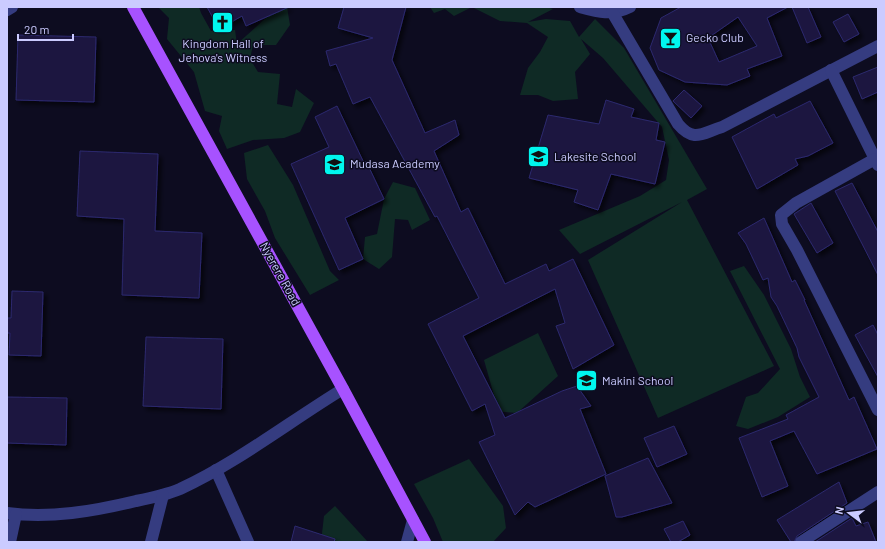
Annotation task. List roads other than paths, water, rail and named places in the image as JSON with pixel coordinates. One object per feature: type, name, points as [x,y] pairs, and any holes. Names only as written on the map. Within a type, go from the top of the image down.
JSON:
[{"type":"main road","name":"Nyerere Road","points":[[133,7],[343,389],[425,542]]},
{"type":"street","points":[[7,10],[12,7]]},
{"type":"street","points":[[580,7],[604,14],[621,11],[630,7]]},
{"type":"street","points":[[612,12],[678,124],[686,134],[694,136],[722,127],[878,46]]},
{"type":"street","points":[[831,70],[877,162],[796,203],[781,215],[782,224],[797,250],[878,410]]},
{"type":"street","points":[[10,542],[12,514],[44,516],[81,512],[164,495],[179,490],[216,470],[343,389]]},
{"type":"street","points":[[216,470],[248,542]]},
{"type":"street","points":[[801,542],[878,492]]},
{"type":"street","points":[[152,542],[164,495]]},
{"type":"street","points":[[407,542],[413,520]]},
{"type":"place","name":"Kingdom Hall of Jehova's Witness","points":[[223,23]]},
{"type":"place","name":"Gecko Club","points":[[671,38]]},
{"type":"place","name":"Lakesite School","points":[[539,157]]},
{"type":"place","name":"Mudasa Academy","points":[[334,164]]},
{"type":"place","name":"Makini School","points":[[586,381]]}]
